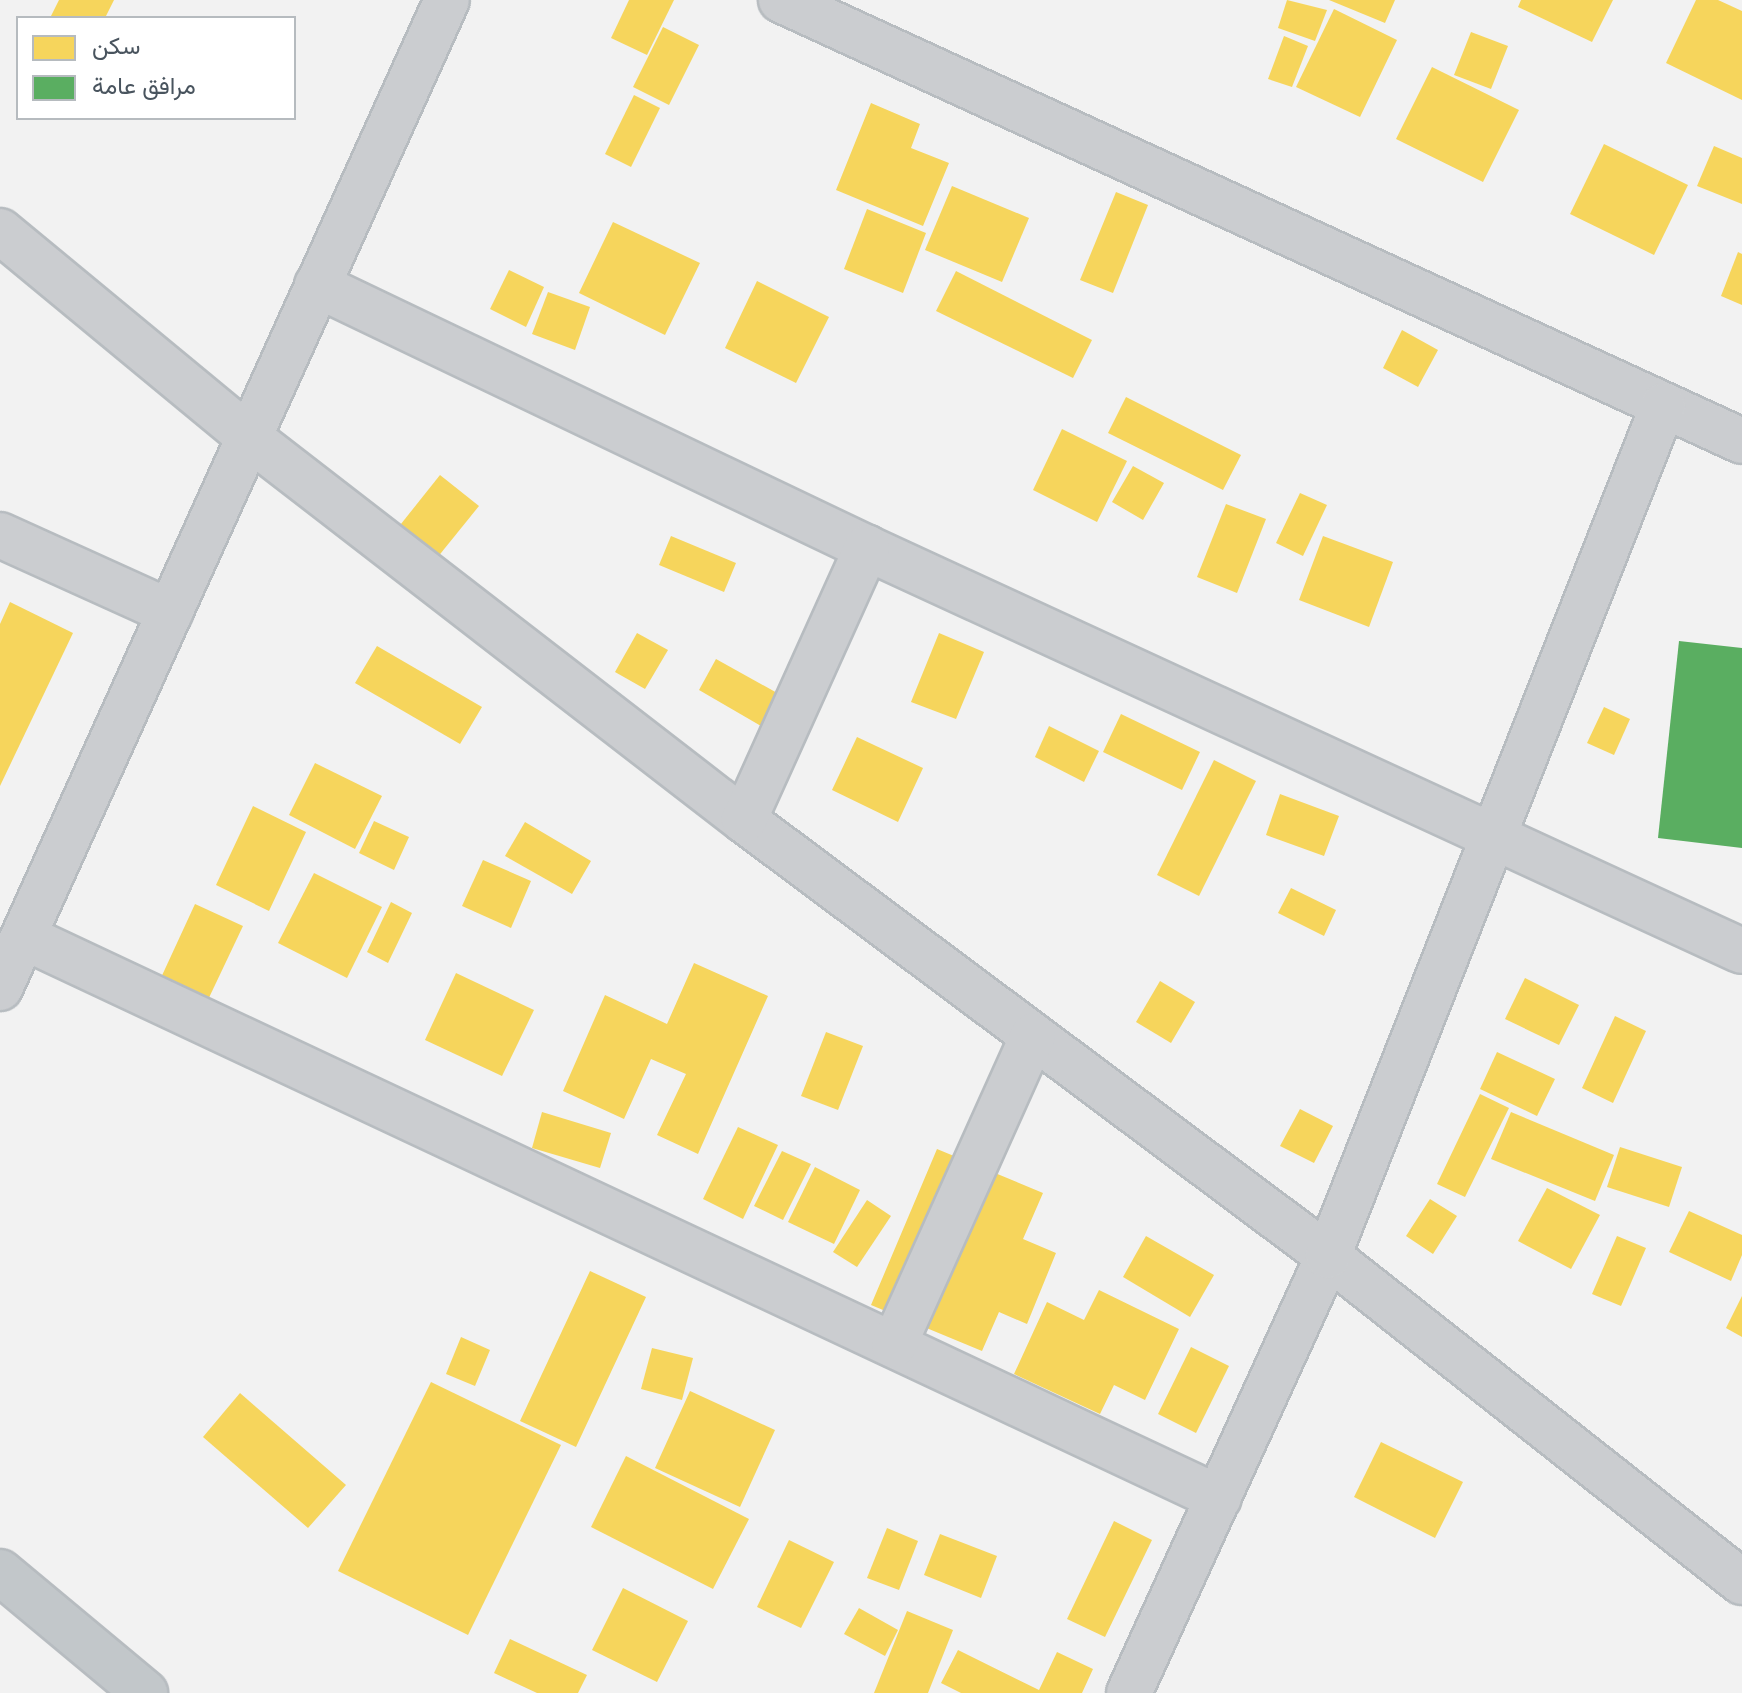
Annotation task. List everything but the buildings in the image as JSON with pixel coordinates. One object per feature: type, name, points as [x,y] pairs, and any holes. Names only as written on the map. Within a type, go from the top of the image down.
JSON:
[{"type":"highway","points":[[0,1572],[145,1693]]},
{"type":"street","points":[[0,988],[447,0]]},
{"type":"street","points":[[781,0],[1742,441]]},
{"type":"street","points":[[0,231],[251,439],[744,820],[1328,1256],[1742,1582]]},
{"type":"street","points":[[317,285],[867,548],[1496,835],[1742,951]]},
{"type":"street","points":[[1129,1693],[1328,1256],[1663,406]]},
{"type":"street","points":[[0,535],[170,612]]},
{"type":"street","points":[[744,820],[867,548]]},
{"type":"street","points":[[24,937],[1219,1498]]},
{"type":"street","points":[[894,1345],[1033,1036]]}]
